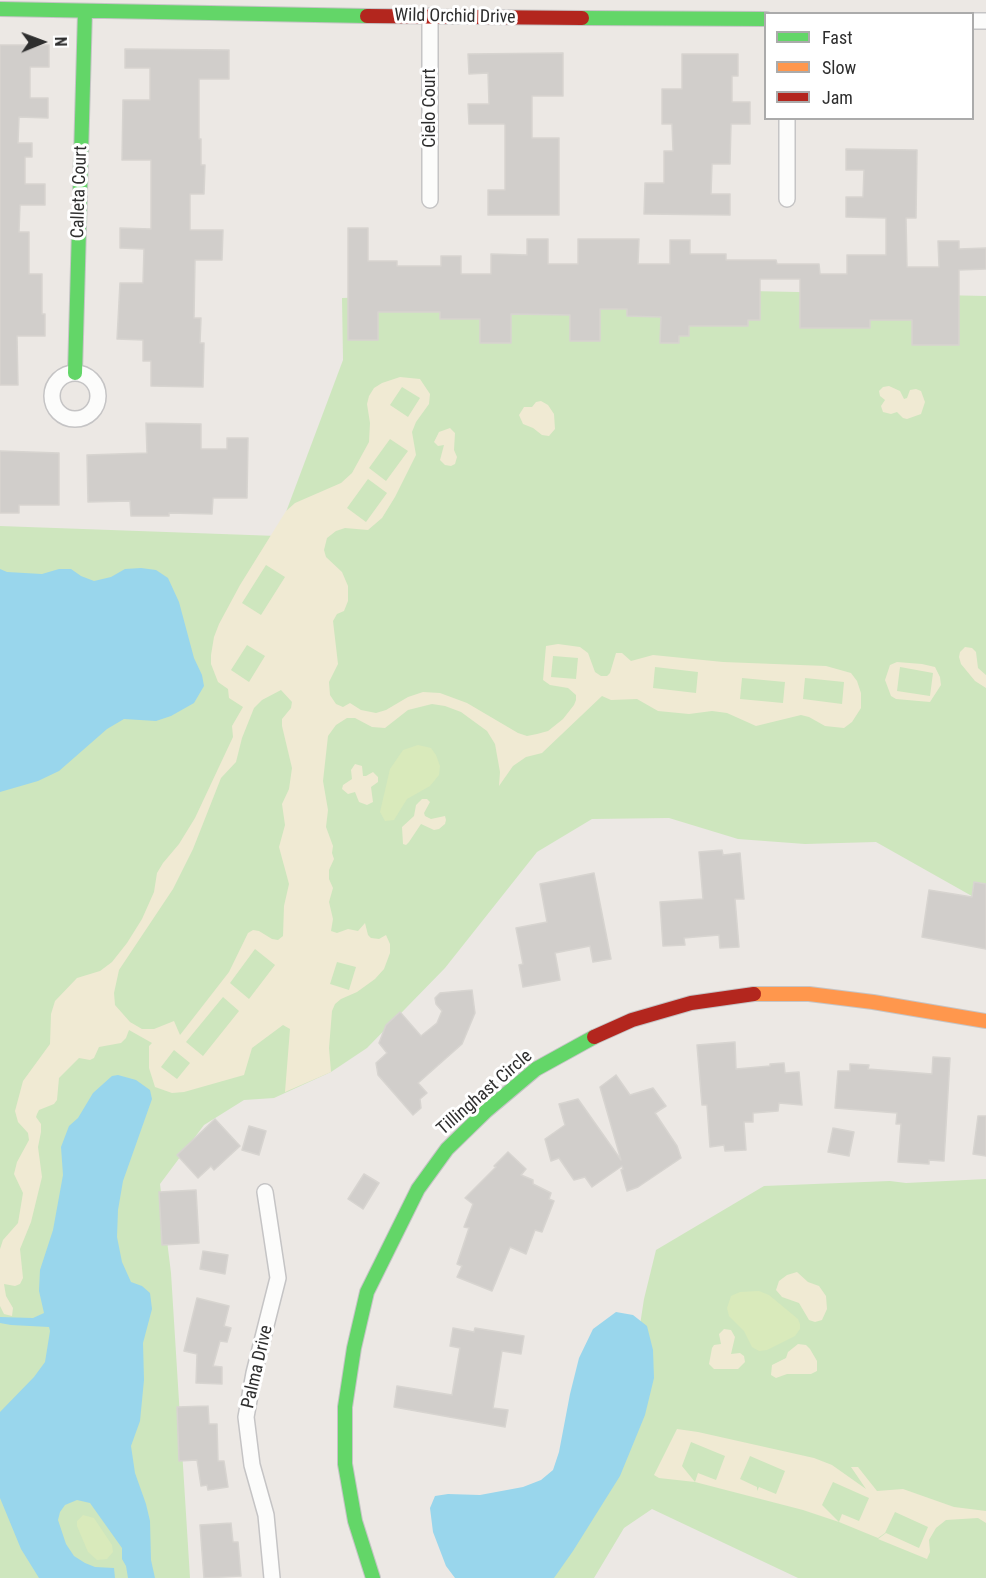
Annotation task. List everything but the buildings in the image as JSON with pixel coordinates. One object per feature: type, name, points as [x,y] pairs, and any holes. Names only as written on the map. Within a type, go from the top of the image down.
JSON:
[{"type":"street","name":"Wild Orchid Drive","points":[[0,9],[764,19]]},
{"type":"street","name":"Calleta Court","points":[[75,373],[85,11]]},
{"type":"street","name":"Cielo Court","points":[[430,16],[430,200]]},
{"type":"street","points":[[787,120],[787,200]]},
{"type":"street","name":"Tillinghast Circle","points":[[373,1578],[355,1521],[345,1464],[345,1407],[357,1336],[368,1292],[418,1189],[447,1149],[486,1111],[536,1069],[582,1042],[632,1020],[691,1003],[751,994],[809,994],[986,1021]]},
{"type":"street","name":"Palma Drive","points":[[265,1192],[278,1278],[254,1372],[246,1417],[252,1465],[266,1515],[272,1578]]},
{"type":"green space","points":[[655,289],[986,296],[986,904],[876,842],[805,844],[738,839],[669,818],[592,819],[537,852],[445,968],[367,1048],[331,1072],[274,1098],[244,1100],[204,1125],[160,1184],[171,1273],[190,1578],[0,1578],[0,526],[277,536],[343,360],[342,298]]},
{"type":"green space","points":[[418,745],[431,748],[436,755],[440,766],[439,775],[430,786],[407,799],[394,820],[385,821],[380,812],[390,769],[403,750]]},
{"type":"green space","points":[[986,1179],[986,1578],[798,1578],[652,1509],[624,1528],[594,1578],[540,1578],[634,1364],[644,1299],[656,1250],[764,1186]]},
{"type":"green space","points":[[759,1291],[769,1295],[798,1319],[800,1329],[795,1336],[767,1350],[759,1351],[752,1347],[744,1331],[729,1316],[727,1308],[731,1296],[740,1292]]},
{"type":"green space","points":[[83,1515],[94,1518],[112,1545],[113,1552],[107,1559],[97,1560],[88,1552],[77,1526],[77,1521]]},
{"type":"sand","points":[[400,377],[420,379],[430,394],[429,404],[412,432],[416,455],[382,518],[368,530],[345,528],[327,538],[324,550],[326,557],[342,572],[348,586],[348,601],[344,611],[337,614],[333,621],[338,664],[329,682],[330,695],[336,704],[343,707],[350,703],[361,710],[376,713],[423,692],[440,693],[467,703],[518,733],[527,736],[537,734],[548,731],[563,719],[576,700],[576,695],[568,688],[550,685],[543,680],[546,646],[558,644],[580,647],[588,653],[595,672],[601,676],[607,676],[610,673],[616,653],[622,653],[631,661],[653,655],[723,662],[826,666],[851,673],[861,693],[861,708],[852,722],[844,728],[825,726],[801,715],[756,726],[727,713],[712,711],[689,714],[658,711],[637,699],[611,700],[602,696],[542,753],[526,757],[513,766],[499,786],[500,772],[495,744],[487,731],[461,712],[445,706],[432,704],[408,710],[385,728],[372,727],[355,718],[347,718],[336,725],[328,736],[323,781],[328,810],[326,827],[333,846],[334,859],[329,870],[329,879],[333,888],[329,902],[333,919],[331,931],[337,933],[348,929],[358,931],[365,923],[371,938],[379,939],[386,935],[390,944],[390,953],[384,969],[375,979],[335,1004],[332,1011],[329,1048],[331,1072],[285,1092],[290,1029],[283,1025],[252,1048],[244,1075],[184,1092],[172,1093],[155,1087],[149,1068],[149,1046],[152,1043],[129,1030],[121,1043],[99,1047],[94,1058],[90,1060],[79,1058],[59,1078],[57,1100],[54,1104],[39,1110],[36,1117],[41,1124],[38,1147],[42,1177],[31,1222],[20,1249],[23,1278],[20,1284],[15,1286],[4,1284],[6,1296],[13,1308],[12,1316],[4,1314],[0,1306],[0,1249],[3,1240],[18,1223],[23,1193],[14,1174],[17,1162],[29,1140],[28,1133],[18,1122],[15,1111],[23,1081],[50,1044],[51,1014],[55,1001],[77,978],[100,971],[112,962],[142,919],[154,892],[157,873],[195,818],[233,737],[232,726],[243,707],[229,698],[228,689],[218,682],[211,664],[214,637],[219,624],[240,585],[286,511],[295,503],[341,483],[352,473],[369,442],[370,423],[367,404],[369,396],[374,388]],"holes":[[[402,387],[420,398],[408,417],[390,405]],[[390,439],[408,451],[386,481],[369,468]],[[368,479],[387,493],[366,522],[347,508]],[[266,565],[285,577],[261,615],[242,603]],[[247,645],[265,656],[249,682],[231,670]],[[553,656],[578,658],[576,679],[551,677]],[[655,667],[698,672],[696,693],[653,688]],[[742,678],[785,682],[783,703],[740,699]],[[805,678],[844,682],[842,704],[803,699]],[[281,690],[292,702],[291,708],[282,719],[292,768],[289,789],[282,804],[285,825],[279,847],[289,884],[284,906],[283,936],[278,940],[259,931],[253,930],[248,933],[229,972],[180,1035],[174,1021],[154,1029],[142,1029],[130,1022],[115,1005],[114,993],[119,970],[173,889],[193,849],[221,778],[236,762],[242,738],[254,708],[262,700]],[[255,949],[275,965],[249,999],[230,983]],[[337,962],[356,967],[349,990],[330,984]],[[223,997],[239,1011],[203,1056],[186,1042]],[[174,1050],[190,1063],[177,1079],[161,1067]]]},
{"type":"sand","points":[[889,386],[900,391],[904,399],[907,398],[910,390],[921,391],[925,402],[921,414],[907,419],[897,412],[891,414],[883,412],[881,406],[885,400],[880,396],[879,391]]},
{"type":"sand","points":[[541,401],[548,405],[554,414],[555,429],[549,436],[542,435],[523,424],[519,415],[524,407],[532,407],[536,402]]},
{"type":"sand","points":[[450,428],[455,433],[454,450],[457,457],[455,464],[451,466],[445,465],[440,460],[444,445],[438,446],[434,442],[439,432]]},
{"type":"sand","points":[[965,647],[972,648],[976,652],[978,668],[986,675],[986,688],[975,681],[961,664],[960,652]]},
{"type":"sand","points":[[897,662],[935,667],[941,685],[930,702],[896,699],[891,696],[885,680],[890,665]],"holes":[[[900,667],[933,673],[930,696],[897,691]]]},
{"type":"sand","points":[[355,764],[362,766],[363,776],[373,772],[378,777],[378,782],[371,787],[373,802],[367,805],[359,802],[355,792],[348,794],[342,789],[343,785],[352,779],[351,770]]},
{"type":"sand","points":[[422,799],[430,802],[424,813],[425,816],[431,819],[445,816],[445,824],[434,830],[421,824],[409,842],[406,845],[403,844],[402,827],[414,816],[416,805]]},
{"type":"sand","points":[[797,1272],[808,1282],[819,1286],[826,1296],[827,1309],[822,1320],[815,1322],[809,1320],[799,1303],[782,1297],[776,1290],[779,1281]]},
{"type":"sand","points":[[724,1329],[731,1330],[735,1337],[731,1354],[740,1353],[744,1356],[745,1362],[738,1369],[714,1369],[709,1364],[712,1348],[714,1345],[721,1344],[719,1334]]},
{"type":"sand","points":[[798,1344],[806,1345],[810,1349],[817,1361],[817,1371],[811,1374],[787,1374],[776,1378],[771,1375],[772,1365],[786,1358],[788,1352]]},
{"type":"sand","points":[[677,1429],[698,1432],[814,1458],[832,1465],[866,1489],[851,1467],[858,1467],[877,1491],[903,1489],[954,1507],[986,1511],[986,1523],[978,1518],[946,1520],[936,1528],[929,1540],[930,1552],[927,1559],[878,1539],[886,1533],[919,1548],[928,1527],[895,1512],[885,1533],[878,1538],[803,1510],[695,1482],[659,1478],[654,1475]],"holes":[[[691,1442],[725,1456],[716,1480],[698,1473],[695,1482],[682,1466]],[[750,1456],[785,1471],[776,1494],[759,1487],[757,1491],[757,1487],[740,1479]],[[833,1482],[869,1498],[859,1521],[842,1514],[839,1522],[822,1505]]]},
{"type":"water","points":[[0,569],[7,572],[42,574],[59,569],[71,569],[94,581],[111,577],[125,569],[156,570],[168,578],[179,602],[204,686],[194,703],[171,716],[156,721],[124,719],[107,729],[59,771],[38,781],[0,792]]},
{"type":"water","points":[[118,1075],[136,1080],[150,1090],[152,1099],[123,1181],[118,1210],[117,1237],[122,1262],[131,1282],[142,1286],[150,1293],[152,1309],[143,1343],[144,1380],[140,1421],[131,1446],[135,1473],[150,1521],[151,1560],[155,1578],[128,1578],[122,1559],[122,1548],[90,1503],[77,1500],[65,1505],[58,1520],[66,1544],[74,1556],[85,1563],[95,1567],[114,1568],[115,1578],[39,1578],[21,1549],[0,1498],[0,1412],[34,1377],[45,1362],[50,1331],[49,1327],[0,1323],[0,1317],[33,1318],[44,1313],[39,1291],[40,1270],[53,1230],[63,1175],[61,1147],[69,1126],[78,1118],[93,1093],[112,1076]]},
{"type":"water","points":[[616,1312],[633,1315],[647,1326],[653,1350],[654,1378],[645,1415],[620,1476],[554,1578],[455,1578],[446,1566],[433,1532],[430,1508],[435,1496],[480,1495],[523,1487],[541,1480],[553,1470],[579,1358],[593,1329]]},
{"type":"traffic: fast","points":[[0,9],[367,16]]},
{"type":"traffic: fast","points":[[75,373],[85,11]]},
{"type":"traffic: fast","points":[[582,18],[764,19]]},
{"type":"traffic: fast","points":[[373,1578],[355,1521],[345,1464],[345,1407],[354,1348],[367,1292],[418,1189],[447,1149],[486,1111],[536,1069],[594,1037]]},
{"type":"traffic: slow","points":[[754,994],[809,994],[986,1021]]},
{"type":"traffic: jam","points":[[367,16],[582,18]]},
{"type":"traffic: jam","points":[[594,1037],[632,1020],[691,1003],[754,994]]}]
